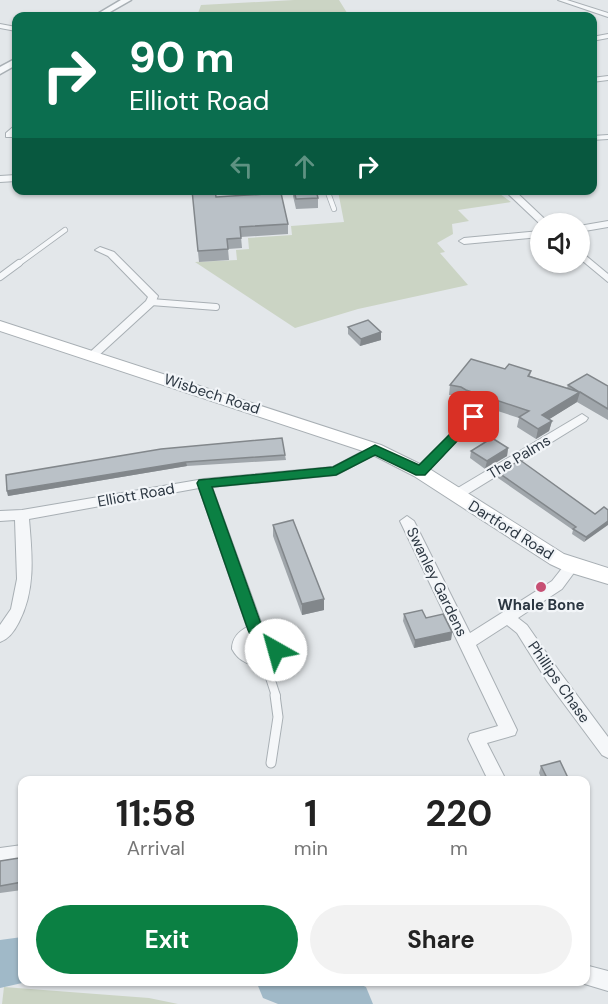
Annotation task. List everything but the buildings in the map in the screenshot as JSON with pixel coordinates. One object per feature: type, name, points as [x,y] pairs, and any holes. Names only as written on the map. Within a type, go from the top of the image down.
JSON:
[{"type":"main road","name":"Wisbech Road","points":[[0,326],[375,449],[421,472]]},
{"type":"main road","name":"Dartford Road","points":[[421,472],[537,548],[572,566],[608,576]]},
{"type":"street","points":[[105,12],[127,0]]},
{"type":"street","points":[[561,0],[606,13]]},
{"type":"street","points":[[514,195],[534,213]]},
{"type":"street","points":[[590,227],[608,224]]},
{"type":"street","points":[[464,241],[530,235]]},
{"type":"street","points":[[93,355],[151,302],[153,296],[111,254],[100,250]]},
{"type":"street","points":[[590,263],[608,279]]},
{"type":"street","name":"The Palms","points":[[456,495],[582,418]]},
{"type":"street","name":"Elliott Road","points":[[0,516],[22,515],[204,483],[336,471],[375,449]]},
{"type":"street","points":[[204,483],[256,630]]},
{"type":"street","points":[[0,636],[21,604],[25,580],[22,515]]},
{"type":"street","name":"Swanley Gardens","points":[[407,522],[509,730],[476,739],[495,776]]},
{"type":"street","name":"Swanley Gardens","points":[[467,643],[557,585],[572,566]]},
{"type":"street","name":"Phillips Chase","points":[[507,617],[522,629],[553,676],[608,750]]},
{"type":"street","points":[[256,630],[273,635],[277,642],[276,650],[264,658],[251,659],[243,655],[239,647],[240,639],[256,630]]},
{"type":"street","points":[[0,857],[18,855]]},
{"type":"street","points":[[590,976],[608,981]]},
{"type":"lane","points":[[329,195],[334,209]]},
{"type":"lane","points":[[0,277],[65,230]]},
{"type":"lane","points":[[151,302],[216,307]]},
{"type":"lane","points":[[421,472],[474,417],[458,401]]},
{"type":"lane","points":[[264,658],[277,700],[278,717],[271,763]]},
{"type":"green space","points":[[339,0],[346,12],[198,12],[201,5]]},
{"type":"green space","points":[[339,195],[501,195],[511,202],[458,210],[469,221],[452,224],[453,234],[437,243],[445,252],[440,253],[468,285],[358,309],[295,328],[195,262],[237,260],[236,250],[249,249],[248,238],[292,235],[291,226],[344,222]]},
{"type":"green space","points":[[4,987],[149,998],[178,1004],[2,1004]]},
{"type":"waterway","points":[[0,964],[18,962]]},
{"type":"waterway","points":[[295,986],[349,1004]]},
{"type":"place","name":"Whale Bone","points":[[541,587]]},
{"type":"route","points":[[276,650],[277,642],[273,635],[256,630],[204,483],[336,471],[375,449],[421,472],[474,417]]}]
